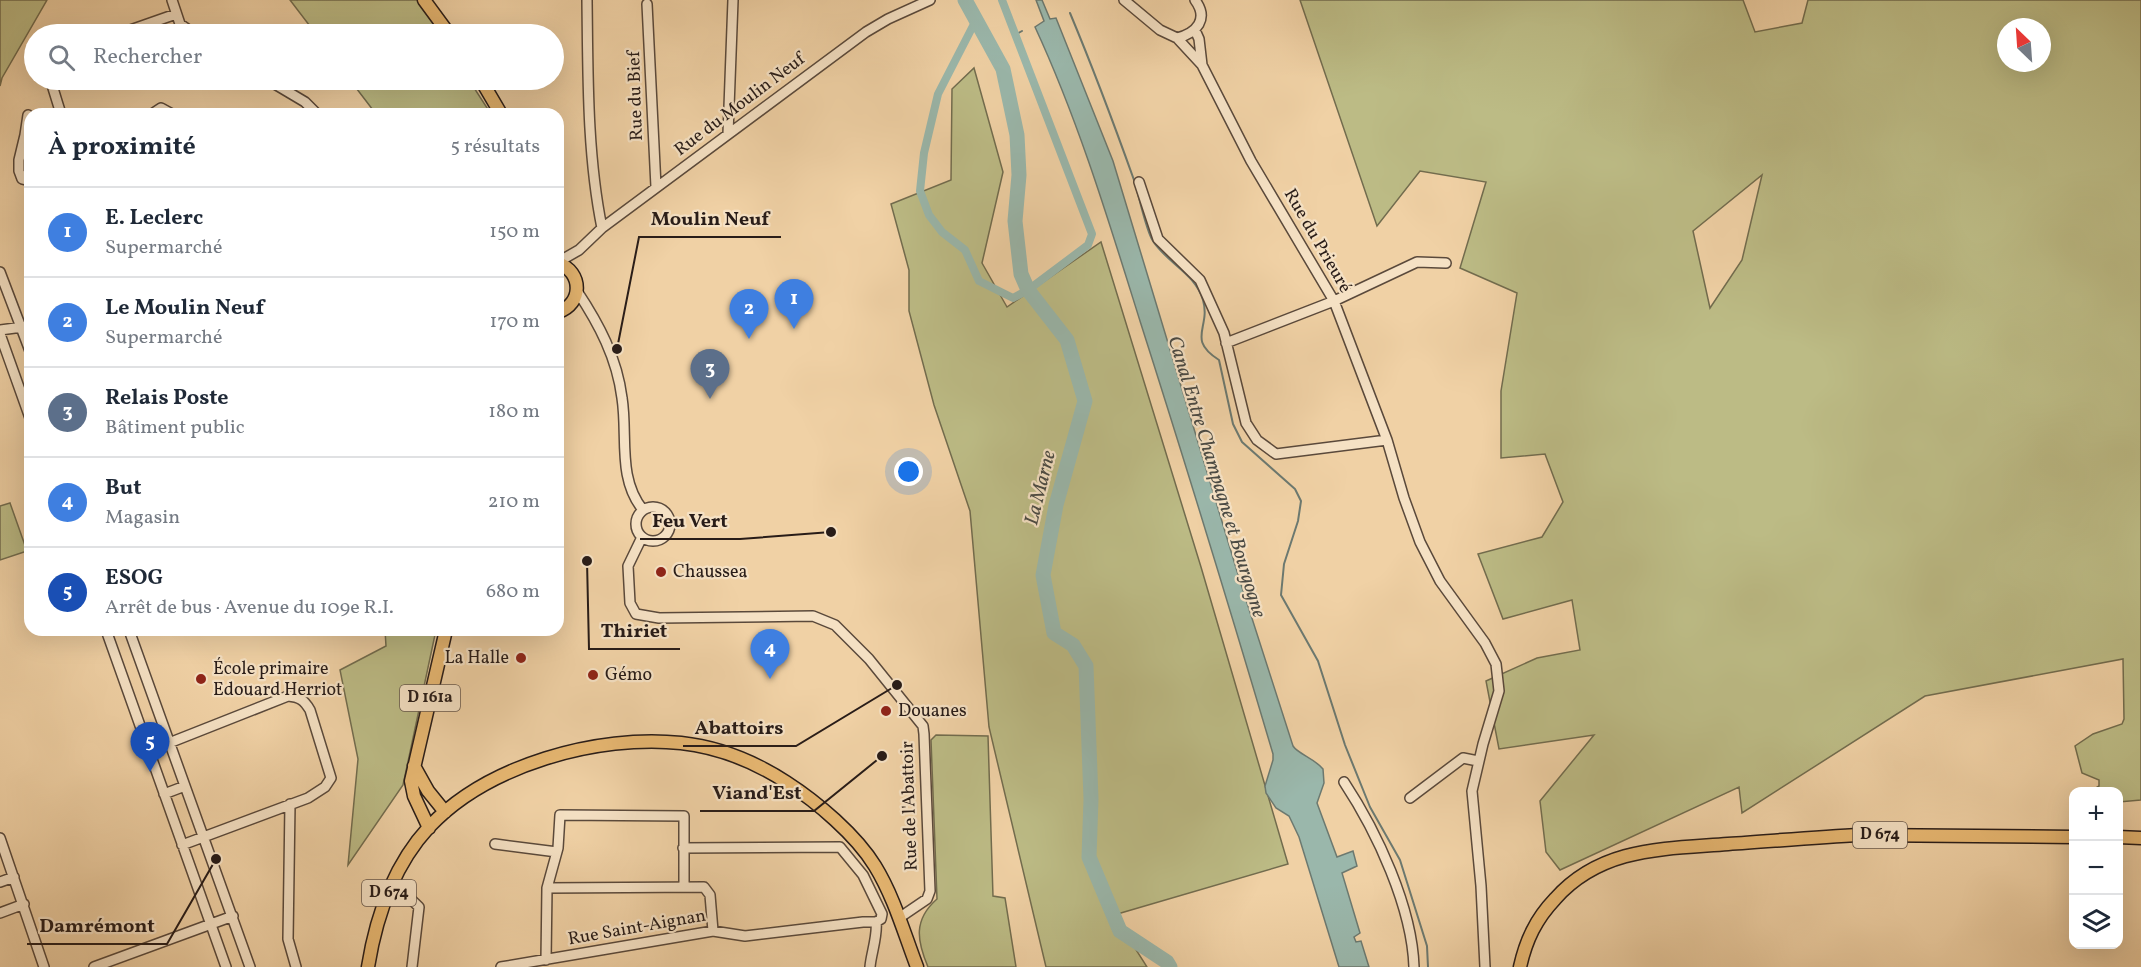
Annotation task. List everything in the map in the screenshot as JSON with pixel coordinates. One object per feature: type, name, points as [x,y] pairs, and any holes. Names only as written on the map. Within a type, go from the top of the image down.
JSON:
[{"type":"main road","points":[[424,0],[442,24]]},
{"type":"main road","points":[[487,90],[497,108]]},
{"type":"main road","points":[[564,266],[575,276],[577,291],[576,297],[564,308]]},
{"type":"main road","name":"D 161a","points":[[429,828],[414,796],[411,782],[445,636]]},
{"type":"main road","name":"D 674","points":[[368,967],[380,919],[393,882],[403,862],[429,828],[445,812],[490,782],[520,769],[566,753],[642,741],[683,743],[743,759],[767,770],[806,796],[847,833],[874,864],[890,895],[917,967]]},
{"type":"main road","points":[[414,766],[428,791],[445,812]]},
{"type":"main road","name":"D 674","points":[[1520,967],[1528,938],[1535,924],[1562,891],[1590,869],[1630,854],[1687,847],[1861,835],[2069,837]]},
{"type":"main road","points":[[2123,837],[2141,838]]},
{"type":"street","points":[[172,0],[180,24]]},
{"type":"street","points":[[587,0],[591,136],[602,228]]},
{"type":"street","points":[[728,134],[733,0]]},
{"type":"street","name":"Rue du Moulin Neuf","points":[[564,259],[579,250],[602,228],[866,32],[930,0]]},
{"type":"street","name":"Rue du Prieuré","points":[[1124,0],[1160,30],[1177,38],[1202,65],[1251,161],[1334,301],[1387,440],[1404,498],[1425,552],[1440,581],[1485,643],[1496,664],[1499,691],[1478,761],[1472,790],[1481,886],[1485,967]]},
{"type":"street","name":"Rue du Prieuré","points":[[1196,0],[1202,14],[1200,25],[1195,30],[1199,39],[1202,65]]},
{"type":"street","name":"Rue du Bief","points":[[647,4],[656,188]]},
{"type":"street","points":[[148,24],[176,14]]},
{"type":"street","points":[[1177,38],[1191,34],[1195,30]]},
{"type":"street","points":[[54,90],[59,108]]},
{"type":"street","points":[[285,90],[311,108]]},
{"type":"street","points":[[24,139],[19,160],[19,171],[24,180]]},
{"type":"street","points":[[1139,182],[1158,239],[1200,280],[1224,333],[1246,423],[1257,440],[1276,454],[1387,440]]},
{"type":"street","name":"Rue du Moulin Neuf","points":[[570,270],[579,250]]},
{"type":"street","points":[[1226,343],[1334,301],[1417,262],[1446,263]]},
{"type":"street","points":[[0,272],[24,322]]},
{"type":"street","points":[[577,291],[603,334],[618,375],[625,431],[625,470],[628,483],[643,510]]},
{"type":"street","points":[[564,309],[576,307],[590,311]]},
{"type":"street","points":[[24,326],[0,332],[24,401]]},
{"type":"street","points":[[649,507],[660,508],[668,515],[671,525],[666,536],[660,540],[648,540],[642,537],[637,530],[636,522],[643,510],[649,507]]},
{"type":"street","name":"Rue de l'Abattoir","points":[[642,537],[628,566],[630,603],[636,614],[659,618],[813,616],[835,625],[869,659],[922,726],[930,891],[927,899],[899,918]]},
{"type":"street","points":[[110,636],[226,967]]},
{"type":"street","points":[[131,636],[250,967]]},
{"type":"street","points":[[169,743],[288,696],[298,697],[310,710],[331,778],[325,787],[308,798],[182,845]]},
{"type":"street","points":[[1410,798],[1463,758],[1478,761]]},
{"type":"street","points":[[1344,782],[1368,825],[1404,908],[1413,943],[1414,967]]},
{"type":"street","points":[[164,794],[185,786]]},
{"type":"street","points":[[290,804],[288,939],[296,967]]},
{"type":"street","points":[[546,960],[547,888],[557,852],[560,815],[684,816],[684,887]]},
{"type":"street","points":[[0,838],[44,967]]},
{"type":"street","points":[[495,844],[557,852]]},
{"type":"street","points":[[683,848],[840,847],[863,875],[882,915],[881,919],[876,922],[870,967]]},
{"type":"street","points":[[0,882],[14,877]]},
{"type":"street","points":[[393,882],[419,907],[412,967]]},
{"type":"street","points":[[547,888],[704,887],[710,895],[713,931]]},
{"type":"street","points":[[0,913],[24,904]]},
{"type":"street","points":[[94,967],[233,916]]},
{"type":"street","name":"Rue Saint-Aignan","points":[[501,967],[713,931],[745,936],[876,922]]},
{"type":"shaded area","points":[[0,0],[47,0],[33,24],[24,24],[24,40],[2,78],[0,86]]},
{"type":"shaded area","points":[[290,0],[420,0],[435,24],[308,24]]},
{"type":"shaded area","points":[[1036,0],[1042,0],[1050,19],[1056,18],[1113,161],[1240,581],[1293,746],[1323,769],[1324,783],[1317,803],[1337,857],[1353,851],[1357,866],[1342,873],[1360,933],[1354,937],[1356,942],[1361,941],[1369,967],[1339,967],[1299,837],[1289,816],[1276,808],[1266,793],[1265,786],[1273,754],[1105,210],[1066,99],[1035,27],[1044,21]]},
{"type":"shaded area","points":[[1300,0],[1743,0],[1755,32],[1802,23],[1808,0],[2141,0],[2141,800],[2123,802],[2123,787],[2097,787],[2099,780],[2082,773],[2075,746],[2093,734],[2122,724],[2124,719],[2123,659],[1925,696],[1742,813],[1739,787],[1560,870],[1546,852],[1540,801],[1594,735],[1499,749],[1486,681],[1537,658],[1580,650],[1572,600],[1503,619],[1478,554],[1542,537],[1563,502],[1545,454],[1501,458],[1501,391],[1517,293],[1460,268],[1486,182],[1420,171],[1377,226]],"holes":[[[1762,175],[1742,260],[1710,308],[1693,231]]]},
{"type":"shaded area","points":[[974,68],[1003,172],[982,263],[1007,307],[1101,242],[1201,567],[1288,864],[1114,915],[1147,967],[1046,967],[989,727],[970,511],[934,405],[909,311],[909,270],[891,204],[951,180],[952,89]]},
{"type":"shaded area","points":[[358,90],[475,90],[487,108],[371,108]]},
{"type":"shaded area","points":[[10,503],[24,543],[24,552],[0,560],[0,506]]},
{"type":"shaded area","points":[[385,636],[435,636],[403,785],[348,865],[358,759],[340,670],[386,646]]},
{"type":"shaded area","points":[[936,735],[988,736],[993,896],[1005,898],[1016,967],[928,967],[924,957],[919,931],[924,915],[937,899],[931,740]]},
{"type":"waterway","name":"La Marne","points":[[965,0],[1003,69],[1017,135],[1019,175],[1015,221],[1021,274],[1028,290],[1067,340],[1085,401],[1056,505],[1043,575],[1054,633],[1073,645],[1086,666],[1091,799],[1089,857],[1120,931],[1167,962],[1170,967]]},
{"type":"waterway","name":"La Marne","points":[[975,22],[938,94],[924,153],[920,191],[929,215],[942,232],[965,250],[979,281],[1013,298],[1028,290],[1088,245],[1092,234],[1002,0]]},
{"type":"waterway","points":[[1070,13],[1134,180],[1150,236],[1159,249],[1194,282],[1203,300],[1205,310],[1202,339],[1209,353],[1219,360],[1233,424],[1242,442],[1295,489],[1301,501],[1298,521],[1284,564],[1281,595],[1318,661],[1345,745],[1370,807],[1400,860],[1427,946],[1428,967]]},
{"type":"waterway","points":[[1015,35],[1022,31]]},
{"type":"place","name":"E. Leclerc","points":[[794,329]]},
{"type":"place","name":"Le Moulin Neuf","points":[[749,339]]},
{"type":"place","name":"Moulin Neuf","points":[[617,349]]},
{"type":"place","name":"Relais Poste","points":[[710,399]]},
{"type":"place","name":"Feu Vert","points":[[831,532]]},
{"type":"place","name":"Thiriet","points":[[587,561]]},
{"type":"place","name":"Chaussea","points":[[661,572]]},
{"type":"place","name":"La Halle","points":[[521,658]]},
{"type":"place","name":"Gémo","points":[[593,675]]},
{"type":"place","name":"École primaire Edouard Herriot","points":[[201,679]]},
{"type":"place","name":"But","points":[[770,679]]},
{"type":"place","name":"Abattoirs","points":[[897,685]]},
{"type":"place","name":"Douanes","points":[[886,711]]},
{"type":"place","name":"Viand'Est","points":[[882,756]]},
{"type":"place","name":"ESOG","points":[[150,772]]},
{"type":"place","name":"Damrémont","points":[[216,859]]},
{"type":"water label","name":"Canal Entre Champagne et Bourgogne","points":[[1216,477]]}]
